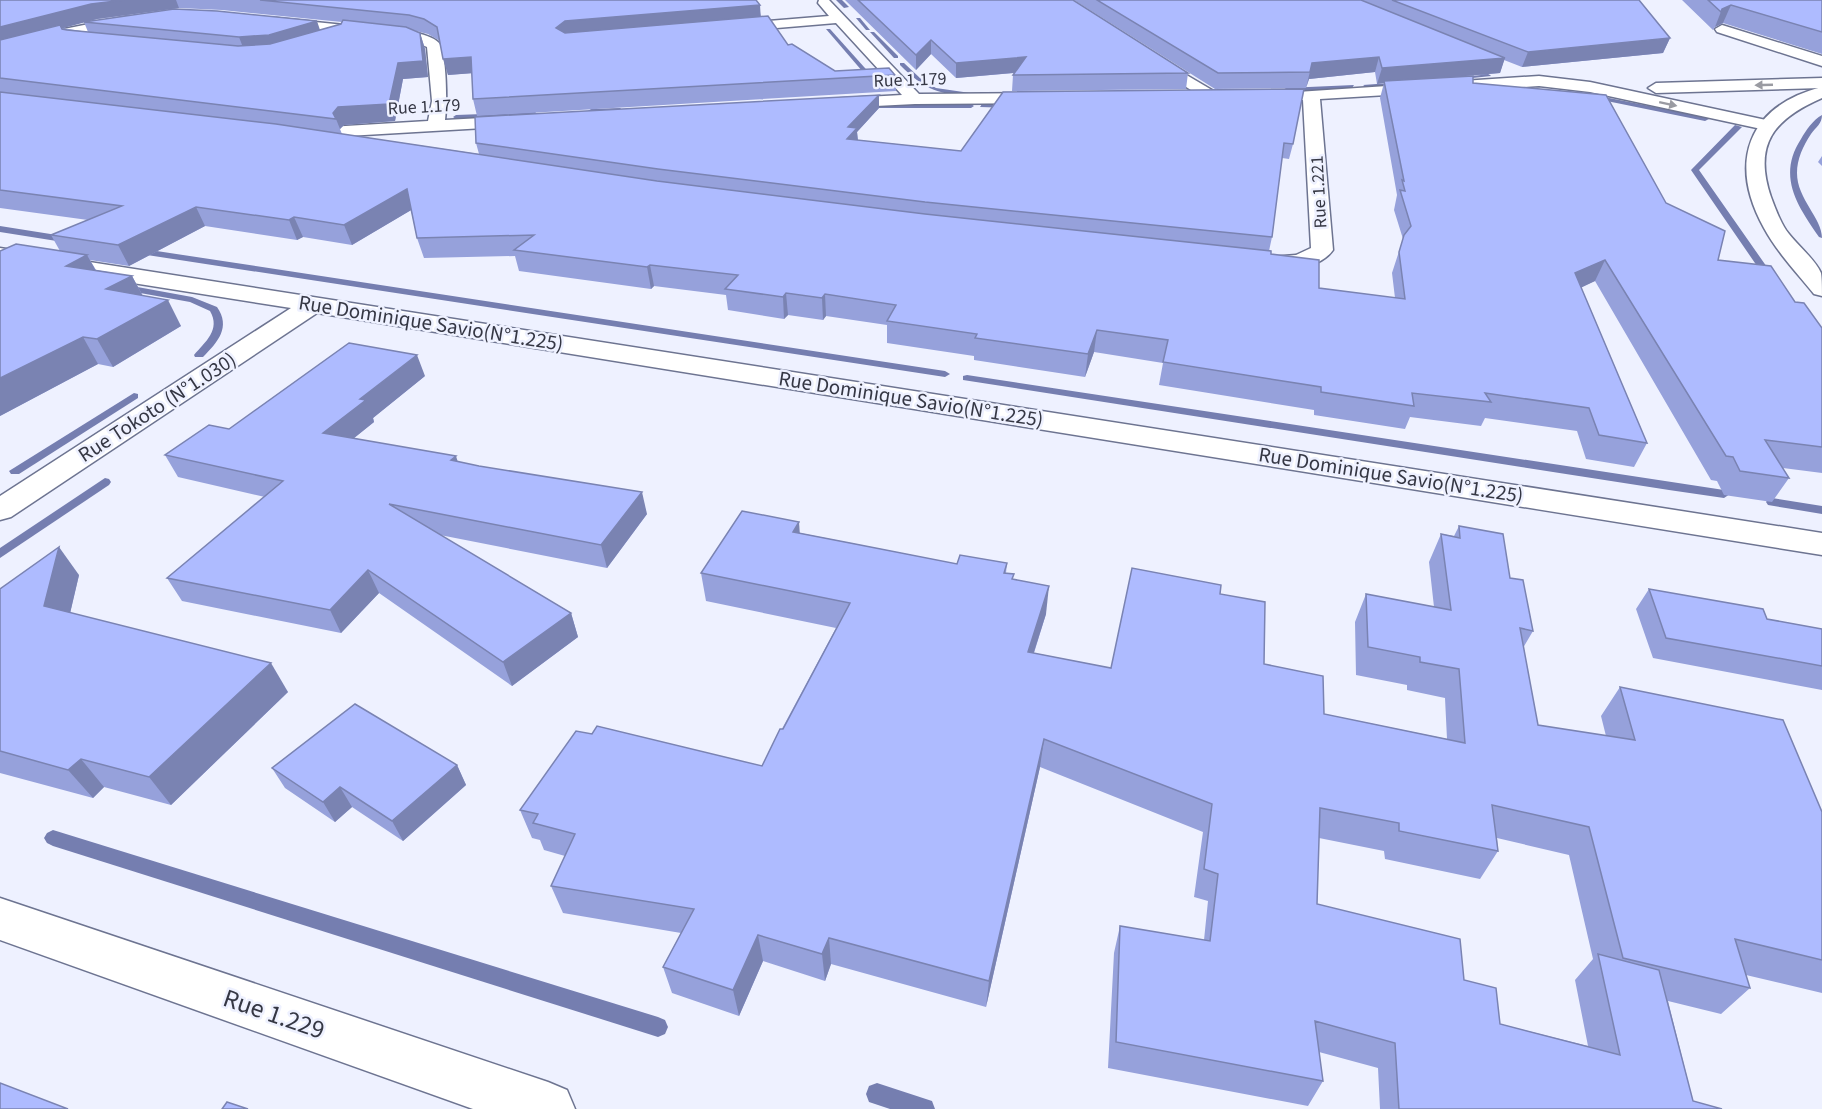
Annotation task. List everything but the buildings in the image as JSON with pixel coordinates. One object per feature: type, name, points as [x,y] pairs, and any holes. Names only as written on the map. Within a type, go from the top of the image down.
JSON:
[{"type":"street","points":[[820,0],[915,99]]},
{"type":"street","points":[[0,51],[49,36],[140,18]]},
{"type":"street","points":[[721,29],[838,19]]},
{"type":"street","points":[[267,21],[413,36],[429,42],[434,46],[440,101],[436,125]]},
{"type":"street","points":[[1722,29],[1822,61]]},
{"type":"street","points":[[314,43],[349,31]]},
{"type":"street","points":[[49,36],[92,41]]},
{"type":"street","points":[[1141,51],[1211,96]]},
{"type":"street","points":[[1507,68],[1539,81]]},
{"type":"street","points":[[1266,96],[1539,81],[1590,87],[1766,125]]},
{"type":"street","points":[[1590,87],[1703,88],[1822,83]]},
{"type":"street","points":[[1822,92],[1788,108],[1766,125],[1756,144],[1753,165],[1758,190],[1775,230],[1822,289]]},
{"type":"street","name":"Rue 1.221","points":[[1246,262],[1288,263],[1311,258],[1322,250],[1311,95]]},
{"type":"street","points":[[1175,97],[1233,96]]},
{"type":"street","name":"Rue 1.179","points":[[819,104],[915,99],[1057,98]]},
{"type":"street","name":"Rue 1.179","points":[[380,149],[277,134],[532,120]]},
{"type":"street","name":"Rue Dominique Savio(N°1.225)","points":[[0,255],[1822,544]]},
{"type":"street","name":"Rue Tokoto (N°1.030)","points":[[0,510],[314,304]]},
{"type":"street","name":"Rue 1.229","points":[[0,919],[548,1109]]},
{"type":"waterway","points":[[839,0],[846,7]]},
{"type":"waterway","points":[[858,19],[868,29]]},
{"type":"waterway","points":[[828,30],[842,45]]},
{"type":"waterway","points":[[872,33],[896,57]]},
{"type":"waterway","points":[[843,46],[871,78]]},
{"type":"waterway","points":[[902,64],[919,80],[941,92],[974,94]]},
{"type":"waterway","points":[[1465,78],[1488,76],[1471,67]]},
{"type":"waterway","points":[[1366,85],[1401,83]]},
{"type":"waterway","points":[[1286,90],[1352,86]]},
{"type":"waterway","points":[[1589,96],[1705,119]]},
{"type":"waterway","points":[[879,107],[971,106]]},
{"type":"waterway","points":[[982,106],[1012,106]]},
{"type":"waterway","points":[[591,111],[619,109]]},
{"type":"waterway","points":[[456,117],[534,113]]},
{"type":"waterway","points":[[1822,117],[1799,147],[1794,161],[1793,175],[1801,203],[1822,235]]},
{"type":"waterway","points":[[1736,229],[1695,170],[1738,127]]},
{"type":"waterway","points":[[0,229],[63,239]]},
{"type":"waterway","points":[[1735,229],[1771,280]]},
{"type":"waterway","points":[[137,251],[945,374]]},
{"type":"waterway","points":[[121,287],[192,300],[214,309],[218,316],[219,328],[213,340],[199,355]]},
{"type":"waterway","points":[[967,378],[1724,494]]},
{"type":"waterway","points":[[15,471],[134,396]]},
{"type":"waterway","points":[[0,554],[105,482]]},
{"type":"waterway","points":[[1772,502],[1822,510]]},
{"type":"waterway","points":[[53,838],[658,1027]]},
{"type":"waterway","points":[[877,1094],[924,1109]]}]
